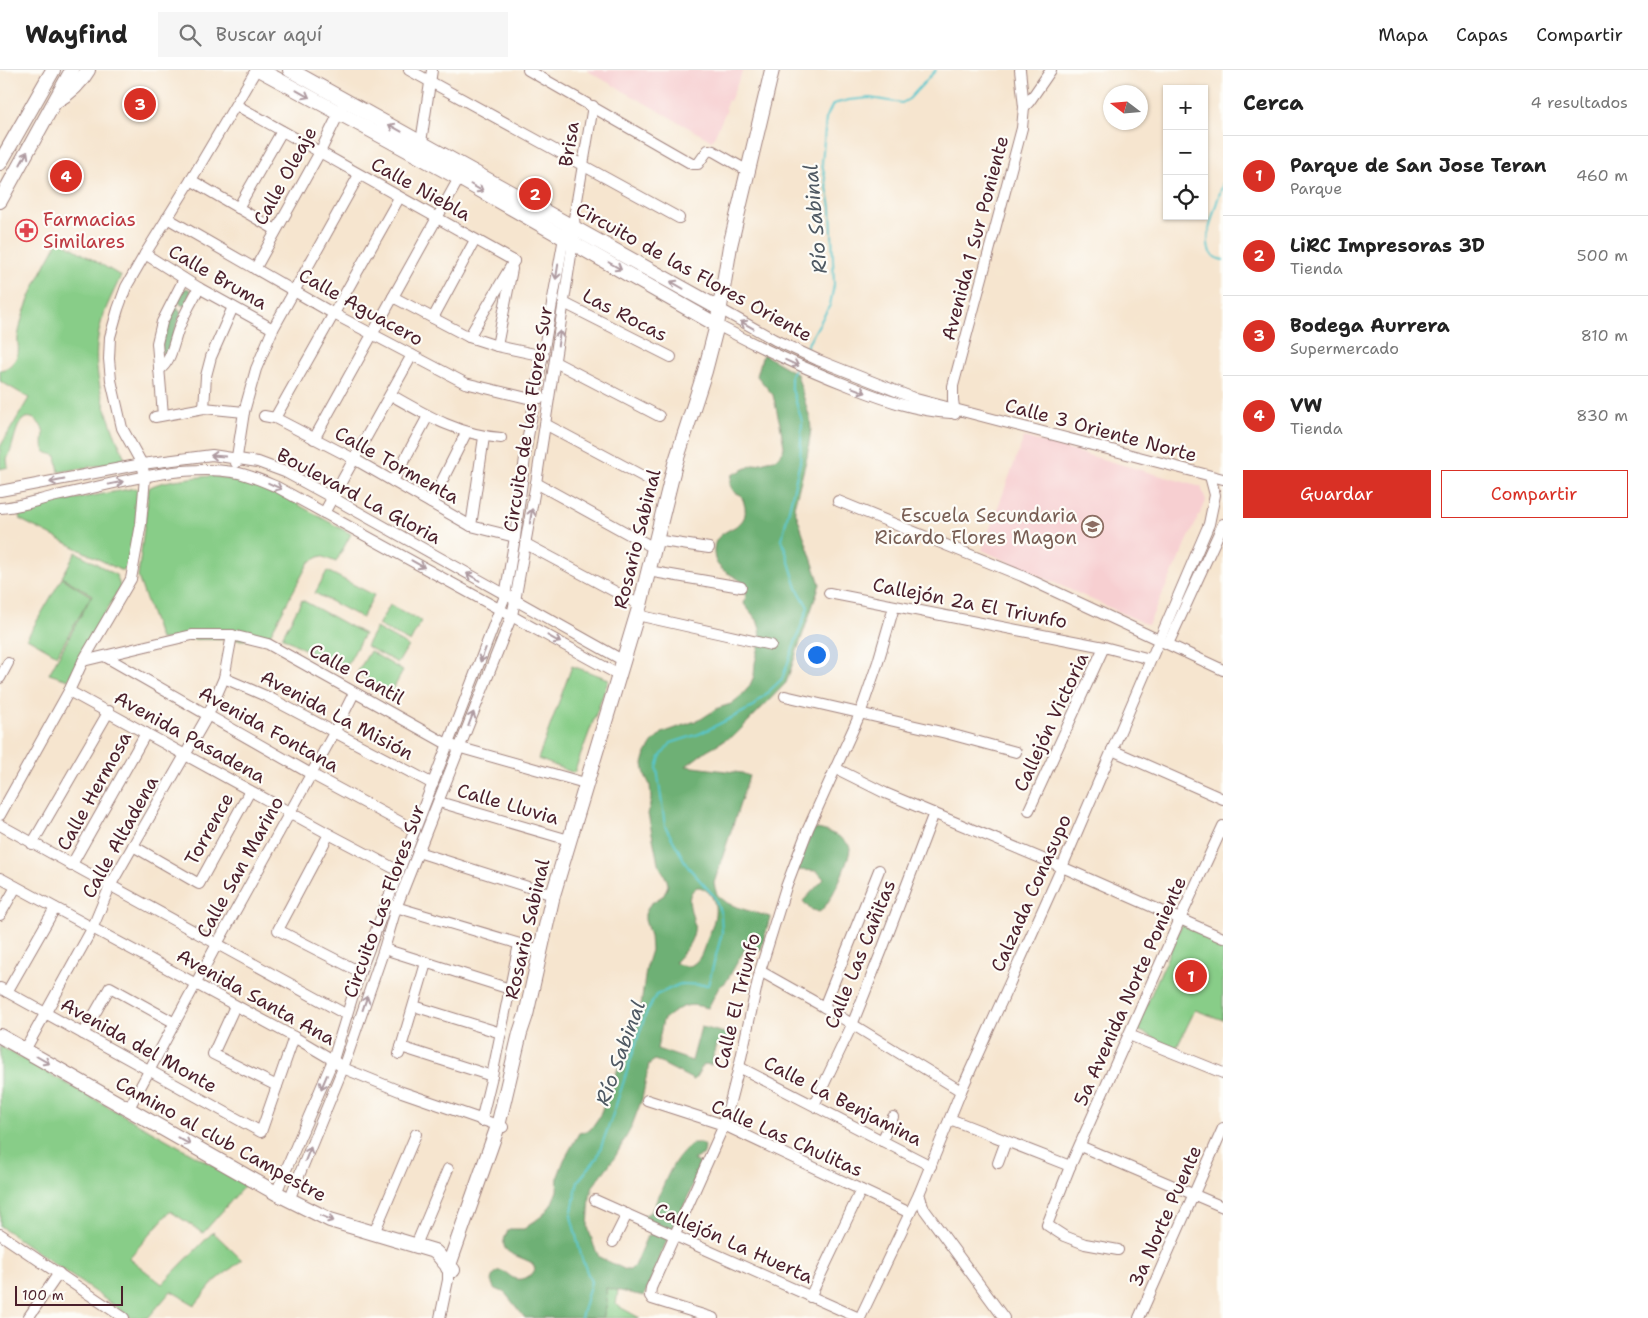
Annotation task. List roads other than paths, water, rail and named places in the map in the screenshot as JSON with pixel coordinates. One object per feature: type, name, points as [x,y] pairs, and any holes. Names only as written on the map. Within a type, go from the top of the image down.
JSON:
[{"type":"main road","points":[[0,162],[53,70]]},
{"type":"main road","points":[[0,201],[72,70]]},
{"type":"main road","points":[[55,101],[69,94],[82,80],[88,70]]},
{"type":"main road","points":[[260,70],[339,113],[462,172],[571,230],[717,325]]},
{"type":"main road","points":[[290,70],[421,142],[462,172]]},
{"type":"main road","name":"Rosario Sabinal","points":[[450,1273],[501,1127],[520,1033],[526,1015],[553,895],[585,783],[639,610],[675,464],[705,372],[717,325],[730,246],[772,70]]},
{"type":"main road","name":"Circuito de las Flores Oriente","points":[[571,230],[720,309]]},
{"type":"main road","name":"Camino al club Campestre","points":[[0,1036],[289,1200],[330,1220],[434,1251]]},
{"type":"main road","points":[[434,1251],[459,1244]]},
{"type":"main road","points":[[434,1251],[440,1256],[450,1273]]},
{"type":"street","points":[[0,815],[83,661],[131,579],[141,524],[144,477],[142,464],[122,428],[111,380],[109,359],[110,337],[118,309],[126,287],[145,254],[256,70]]},
{"type":"street","points":[[408,70],[679,218]]},
{"type":"street","points":[[421,142],[432,70]]},
{"type":"street","points":[[528,70],[692,164],[698,164],[708,150],[748,171]]},
{"type":"street","name":"Avenida 1 Sur Poniente","points":[[954,412],[952,400],[953,386],[1022,128],[1024,107],[1020,70]]},
{"type":"street","points":[[1024,107],[1051,70]]},
{"type":"street","name":"Calle Oleaje","points":[[255,269],[320,152],[345,100]]},
{"type":"street","name":"Calle Niebla","points":[[236,105],[514,261]]},
{"type":"street","name":"Brisa","points":[[571,230],[593,106]]},
{"type":"street","points":[[238,208],[282,131]]},
{"type":"street","points":[[314,439],[462,172]]},
{"type":"street","points":[[234,472],[244,412],[256,369],[273,330],[294,290],[359,175]]},
{"type":"street","points":[[191,180],[276,230]]},
{"type":"street","points":[[334,314],[399,198]]},
{"type":"street","name":"Calle Aguacero","points":[[167,218],[334,314],[465,383],[527,398],[549,399]]},
{"type":"street","points":[[540,950],[391,906],[399,871],[505,596],[535,397],[571,230]]},
{"type":"street","name":"Circuito de las Flores Sur","points":[[512,615],[546,424],[564,303],[571,230]]},
{"type":"street","points":[[433,318],[475,240]]},
{"type":"street","name":"Calle Bruma","points":[[145,254],[199,288],[273,330]]},
{"type":"street","points":[[497,346],[514,261]]},
{"type":"street","points":[[469,337],[514,261]]},
{"type":"street","points":[[184,279],[162,322],[157,343],[159,416],[204,408],[244,412]]},
{"type":"street","points":[[159,370],[166,365],[170,358],[179,327],[199,288]]},
{"type":"street","points":[[393,297],[469,337],[497,346],[544,356]]},
{"type":"street","name":"Las Rocas","points":[[564,303],[671,357]]},
{"type":"street","points":[[204,408],[206,376],[233,307]]},
{"type":"street","name":"Circuito de las Flores Oriente","points":[[720,309],[775,340],[818,360]]},
{"type":"street","name":"Calle Tormenta","points":[[334,314],[270,417],[354,459],[471,526],[515,536]]},
{"type":"street","name":"Circuito de las Flores Oriente","points":[[717,325],[813,372]]},
{"type":"street","points":[[324,513],[412,355]]},
{"type":"street","name":"Calle 3 Oriente Norte","points":[[818,360],[887,388],[954,412]]},
{"type":"street","points":[[555,362],[659,416]]},
{"type":"street","name":"Calle 3 Oriente Norte","points":[[813,372],[884,400],[928,412],[970,414],[1223,479]]},
{"type":"street","points":[[884,400],[887,388]]},
{"type":"street","points":[[391,394],[428,416],[466,433],[501,438]]},
{"type":"street","points":[[393,481],[428,416]]},
{"type":"street","points":[[546,424],[648,479]]},
{"type":"street","points":[[430,503],[466,433]]},
{"type":"street","points":[[471,526],[484,437]]},
{"type":"street","name":"Boulevard La Gloria","points":[[0,491],[142,464],[212,455],[258,462],[285,472],[333,498],[624,661]]},
{"type":"street","name":"Boulevard La Gloria","points":[[0,508],[144,477],[206,469],[234,472],[277,487],[619,675]]},
{"type":"street","name":"Calzada Conasupo","points":[[860,1318],[919,1194],[961,1091],[1062,867],[1150,659],[1163,642],[1209,524],[1215,495],[1210,476]]},
{"type":"street","points":[[536,483],[654,544],[709,548]]},
{"type":"street","points":[[838,501],[1022,576],[1223,670]]},
{"type":"street","points":[[1163,642],[1213,547],[1223,524]]},
{"type":"street","points":[[526,544],[639,610],[771,645]]},
{"type":"street","points":[[1213,547],[1223,552]]},
{"type":"street","points":[[648,571],[741,587]]},
{"type":"street","name":"Callejón 2a El Triunfo","points":[[829,593],[1104,648],[1150,659]]},
{"type":"street","name":"Calle El Triunfo","points":[[713,1318],[660,1303],[650,1296],[651,1288],[724,1124],[739,1067],[760,970],[786,887],[834,768],[860,714],[894,607]]},
{"type":"street","name":"Circuito Las Flores Sur","points":[[276,1193],[333,1060],[360,972],[418,852],[512,615]]},
{"type":"street","name":"Calle Cantil","points":[[83,661],[192,635],[232,636],[268,644],[447,744],[585,783]]},
{"type":"street","name":"Calle Altadena","points":[[25,1050],[92,929],[110,886],[208,715],[224,678],[232,636]]},
{"type":"street","name":"Callejón Victoria","points":[[1029,810],[1104,648]]},
{"type":"street","name":"Avenida Fontana","points":[[106,656],[311,774],[415,830]]},
{"type":"street","points":[[0,678],[8,663]]},
{"type":"street","name":"Avenida La Misión","points":[[224,678],[268,697],[433,784]]},
{"type":"street","name":"Avenida Pasadena","points":[[69,690],[250,791],[399,871]]},
{"type":"street","name":"Calle San Marino","points":[[128,1110],[354,693]]},
{"type":"street","points":[[785,696],[946,733],[1016,752]]},
{"type":"street","points":[[32,844],[109,711]]},
{"type":"street","name":"Calle Hermosa","points":[[71,866],[146,732]]},
{"type":"street","points":[[1112,750],[1223,800]]},
{"type":"street","points":[[834,768],[885,793],[1062,867],[1223,938]]},
{"type":"street","name":"Torrence","points":[[134,846],[199,884],[250,791]]},
{"type":"street","name":"Calle Lluvia","points":[[439,802],[569,840]]},
{"type":"street","name":"Calle Las Cañitas","points":[[814,1105],[852,1025],[934,813]]},
{"type":"street","points":[[0,825],[71,866],[347,1015]]},
{"type":"street","name":"5a Avenida Norte Poniente","points":[[1118,1250],[1085,1244],[1064,1236],[1047,1225],[1070,1168],[1223,826]]},
{"type":"street","points":[[329,834],[278,930],[360,972]]},
{"type":"street","points":[[418,852],[553,895]]},
{"type":"street","points":[[824,1007],[879,870]]},
{"type":"street","name":"Avenida Santa Ana","points":[[0,878],[92,929],[197,983],[234,1006],[294,1037],[343,1068],[501,1127]]},
{"type":"street","points":[[0,915],[16,887]]},
{"type":"street","name":"Circuito Las Flores Sur","points":[[289,1200],[343,1068],[384,949],[391,906]]},
{"type":"street","points":[[3,990],[55,908]]},
{"type":"street","points":[[481,1121],[502,1033],[519,944]]},
{"type":"street","points":[[384,949],[510,989]]},
{"type":"street","points":[[426,962],[400,1051],[492,1076]]},
{"type":"street","points":[[760,970],[961,1091]]},
{"type":"street","points":[[83,1034],[110,987],[175,1023]]},
{"type":"street","name":"Avenida del Monte","points":[[3,990],[261,1132],[277,1086]]},
{"type":"street","points":[[234,1006],[213,1054],[277,1086],[294,1037]]},
{"type":"street","points":[[414,1006],[502,1033]]},
{"type":"street","points":[[1129,1035],[1223,1074]]},
{"type":"street","name":"Calle La Benjamina","points":[[739,1067],[930,1166]]},
{"type":"street","name":"Calle Las Chulitas","points":[[647,1100],[724,1124],[910,1214]]},
{"type":"street","points":[[882,1140],[893,1117]]},
{"type":"street","points":[[950,1119],[1070,1168]]},
{"type":"street","name":"3a Norte Puente","points":[[1138,1318],[1223,1128]]},
{"type":"street","points":[[374,1233],[416,1134]]},
{"type":"street","points":[[998,1163],[1006,1141]]},
{"type":"street","points":[[1080,1146],[1223,1206]]},
{"type":"street","points":[[416,1245],[448,1169]]},
{"type":"street","points":[[810,1297],[861,1190]]},
{"type":"street","points":[[919,1194],[924,1209],[1004,1318]]},
{"type":"street","name":"Callejón La Huerta","points":[[594,1200],[860,1318]]},
{"type":"street","points":[[613,1242],[627,1214]]},
{"type":"street","points":[[0,1234],[124,1318]]},
{"type":"street","points":[[28,1318],[59,1273]]},
{"type":"street","points":[[440,1318],[450,1273]]},
{"type":"waterway","name":"Río Sabinal","points":[[804,351],[830,305],[834,285],[831,207],[822,163],[826,118],[833,104],[849,100],[870,98],[902,103],[909,99],[936,70]]},
{"type":"waterway","points":[[1223,183],[1208,237],[1210,252],[1216,258],[1223,260]]},
{"type":"waterway","name":"Río Sabinal","points":[[581,1318],[591,1282],[582,1259],[571,1216],[578,1181],[597,1158],[645,1016],[656,995],[680,984],[708,985],[722,933],[721,914],[714,896],[688,867],[665,826],[657,768],[660,757],[671,743],[699,734],[751,708],[782,679],[808,607],[797,588],[782,539],[800,462],[802,421],[791,386],[791,374],[795,368]]},
{"type":"place","name":"Bodega Aurrera","points":[[140,104]]},
{"type":"place","name":"VW","points":[[66,176]]},
{"type":"place","name":"LiRC Impresoras 3D","points":[[535,194]]},
{"type":"place","name":"Farmacias Similares","points":[[27,230]]},
{"type":"place","name":"Escuela Secundaria Ricardo Flores Magon","points":[[1093,526]]},
{"type":"place","name":"Parque de San Jose Teran","points":[[1191,976]]}]
